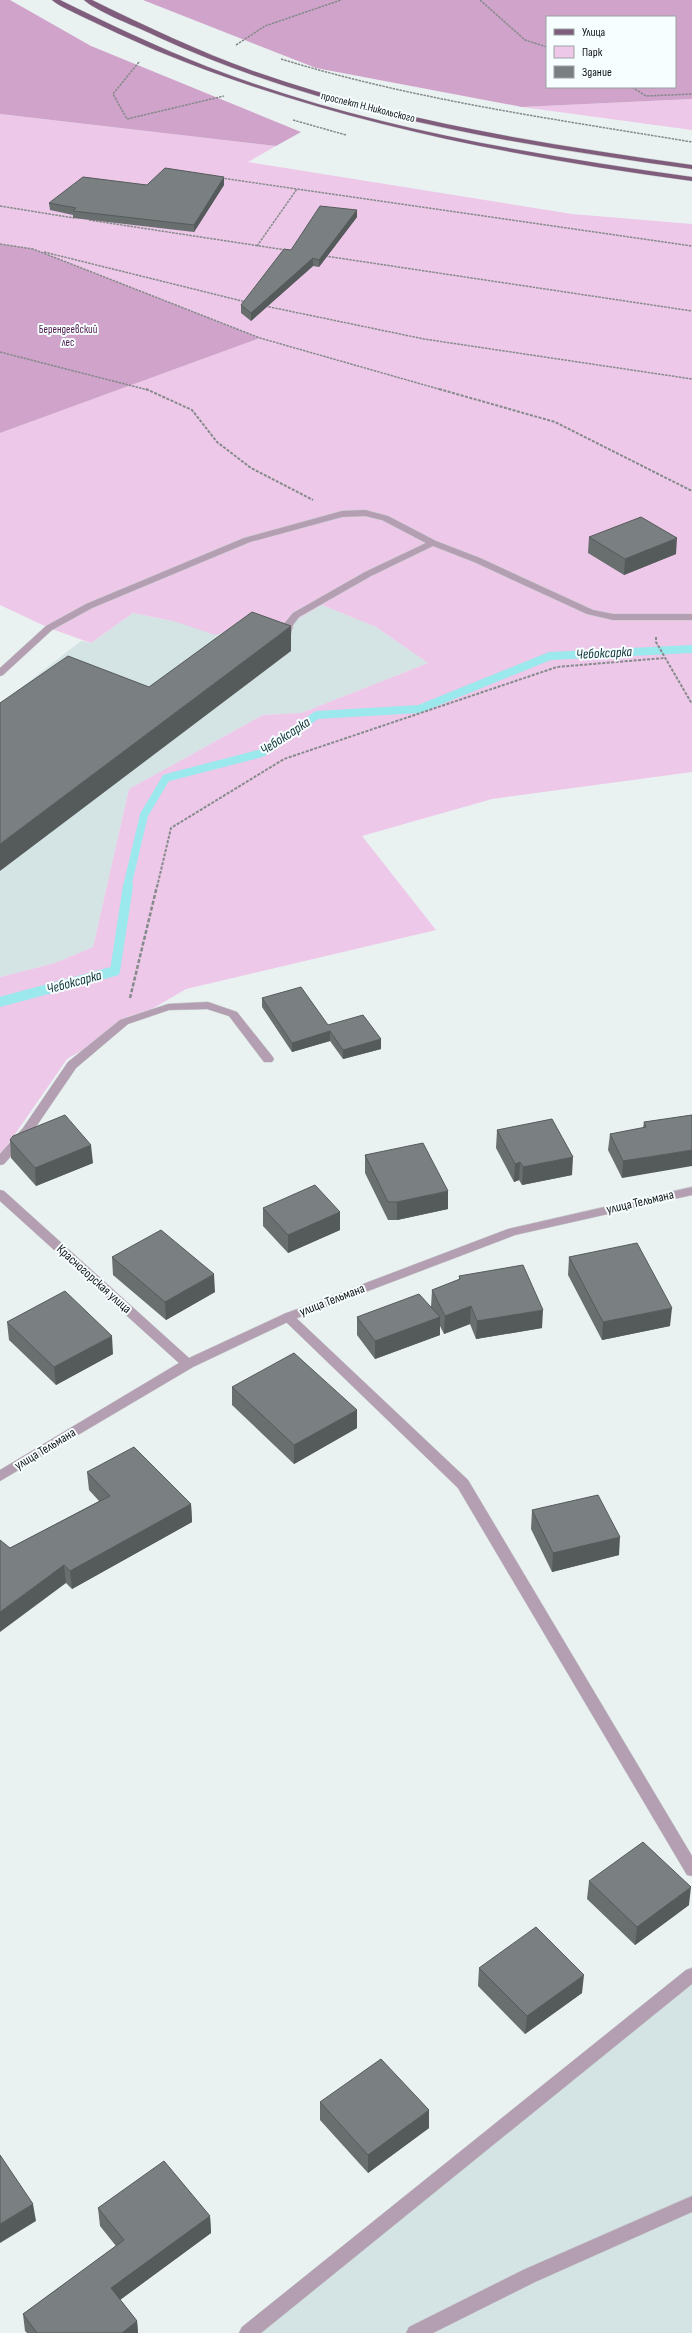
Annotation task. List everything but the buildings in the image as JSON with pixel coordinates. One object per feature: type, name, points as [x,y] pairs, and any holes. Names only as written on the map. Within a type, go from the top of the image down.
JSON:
[{"type":"main road","name":"проспект Н.Никольского","points":[[55,0],[151,47],[196,66],[250,86],[319,106],[473,144],[565,161],[692,179]]},
{"type":"main road","name":"проспект Н.Никольского","points":[[87,0],[178,44],[252,73],[353,104],[460,129],[599,155],[692,168]]},
{"type":"street","points":[[0,673],[48,628],[89,606],[247,540],[342,514],[365,513],[385,518],[433,544],[478,560],[590,612],[613,618],[692,617]]},
{"type":"street","points":[[287,636],[288,625],[296,614],[368,574],[433,544]]},
{"type":"street","points":[[0,1161],[27,1131],[72,1065],[124,1022],[168,1007],[208,1005],[234,1014],[268,1059]]},
{"type":"street","name":"улица Тельмана","points":[[0,1476],[188,1364],[288,1317],[512,1232],[692,1191]]},
{"type":"street","name":"Красногорская улица","points":[[0,1194],[188,1364]]},
{"type":"street","points":[[288,1317],[463,1484],[692,1870]]},
{"type":"street","points":[[248,2333],[692,1975]]},
{"type":"street","points":[[415,2333],[529,2276],[692,2204]]},
{"type":"path","points":[[243,47],[235,45],[266,26],[341,0]]},
{"type":"path","points":[[480,0],[525,40],[546,47]]},
{"type":"path","points":[[144,57],[113,94],[127,119],[224,96]]},
{"type":"path","points":[[280,59],[340,77],[498,109],[692,142]]},
{"type":"path","points":[[634,88],[646,96],[692,94]]},
{"type":"path","points":[[219,178],[692,246]]},
{"type":"path","points":[[257,246],[297,189]]},
{"type":"path","points":[[0,206],[78,218]]},
{"type":"path","points":[[86,219],[288,251]]},
{"type":"path","points":[[0,244],[33,249],[248,302]]},
{"type":"path","points":[[33,249],[260,338],[555,422],[692,491]]},
{"type":"path","points":[[319,255],[692,311]]},
{"type":"path","points":[[263,306],[316,319],[394,334],[692,379]]},
{"type":"path","points":[[0,352],[144,388],[192,410],[217,442],[251,468],[342,514]]},
{"type":"path","points":[[656,642],[692,704]]},
{"type":"path","points":[[124,1022],[171,828],[284,759],[557,667],[665,658]]},
{"type":"shaded area","points":[[322,605],[376,627],[428,663],[301,713],[263,715],[129,789],[93,947],[55,963],[0,977],[0,704],[81,641],[91,643],[133,613],[173,621],[265,620],[288,625]]},
{"type":"shaded area","points":[[692,1975],[692,2333],[248,2333]]},
{"type":"green space","points":[[0,0],[10,0],[91,46],[301,132],[276,146],[0,114]]},
{"type":"green space","points":[[143,0],[692,0],[692,99],[522,107],[316,68]]},
{"type":"green space","points":[[692,99],[692,130],[522,107]]},
{"type":"green space","points":[[0,114],[276,146],[248,162],[572,214],[692,224],[692,772],[492,799],[362,836],[436,930],[186,989],[67,1059],[0,1156],[0,977],[55,963],[93,947],[129,789],[263,715],[301,713],[428,663],[376,627],[322,605],[288,625],[265,620],[215,635],[173,621],[133,613],[91,643],[49,628],[0,605],[0,433],[260,338],[33,249],[0,244]]},
{"type":"green space","name":"Берендеевский лес","points":[[0,244],[33,249],[260,338],[0,433]]},
{"type":"waterway","name":"Чебоксарка","points":[[127,887],[144,815],[166,778],[262,753],[317,715],[419,709],[550,656],[692,649]]},
{"type":"waterway","name":"Чебоксарка","points":[[0,1002],[115,971],[128,886]]}]
